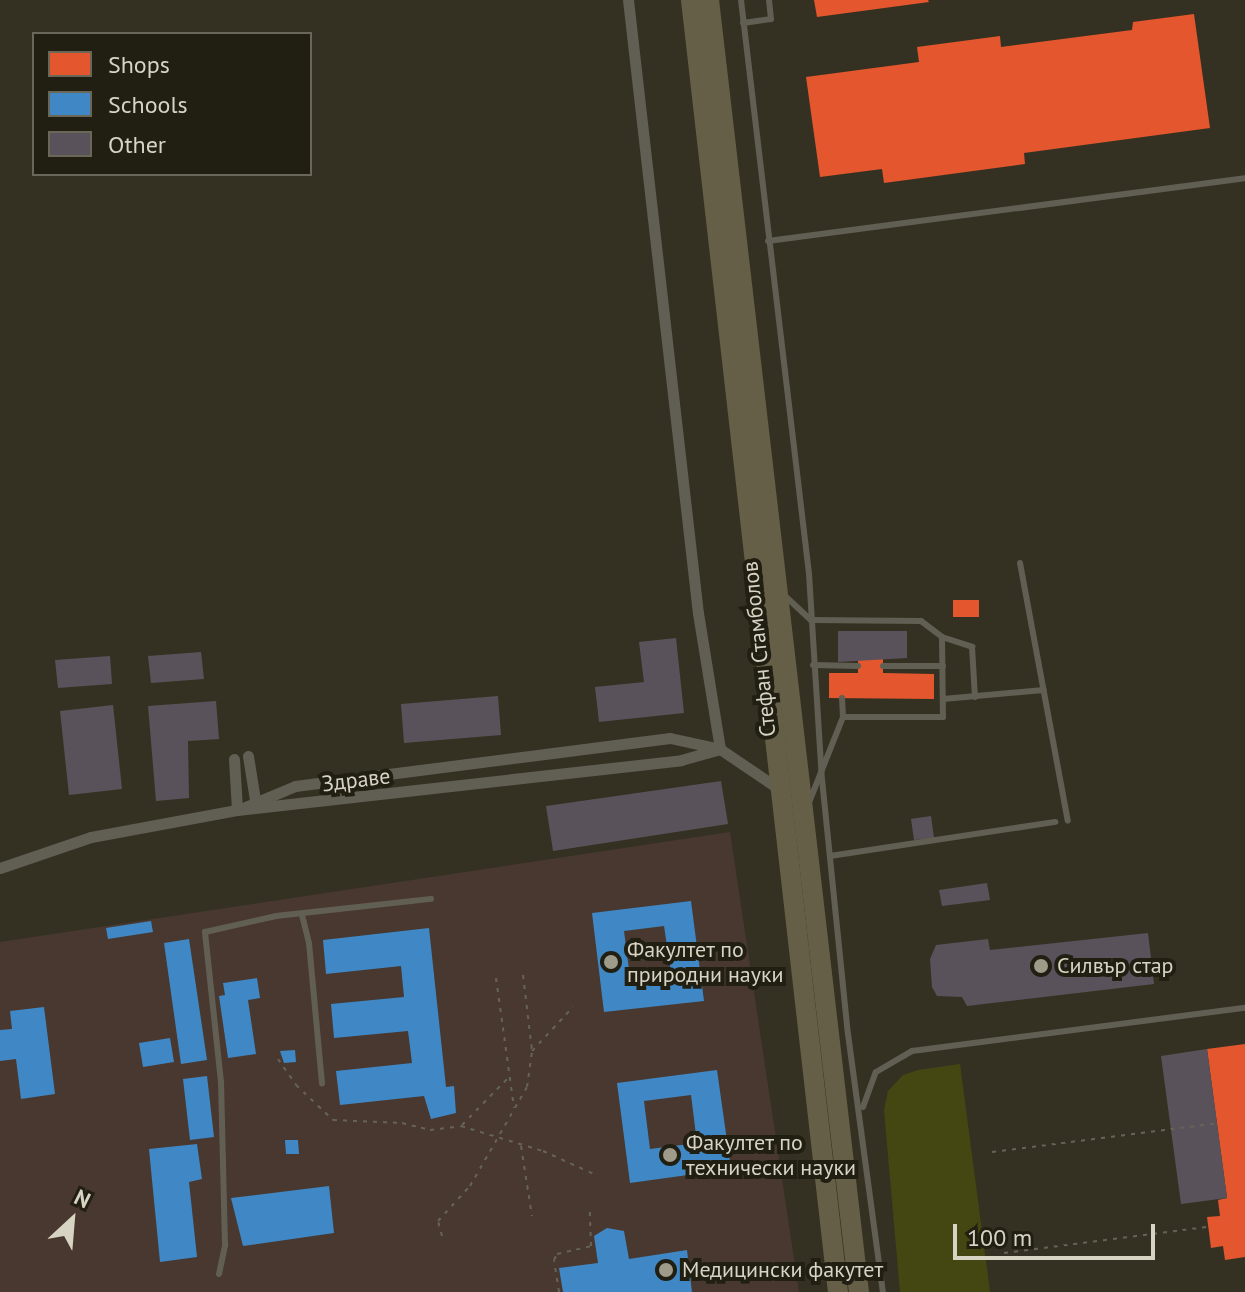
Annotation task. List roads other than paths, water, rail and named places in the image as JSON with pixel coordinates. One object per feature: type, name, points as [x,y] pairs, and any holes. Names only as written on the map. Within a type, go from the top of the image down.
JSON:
[{"type":"highway","name":"Стефан Стамболов","points":[[691,0],[784,792],[838,1292]]},
{"type":"highway","name":"Стефан Стамболов","points":[[709,0],[801,819],[859,1292]]},
{"type":"street","points":[[628,0],[698,613],[720,749]]},
{"type":"street","points":[[0,868],[91,837],[255,805],[295,786],[670,738],[720,749],[784,792]]},
{"type":"street","name":"Здраве","points":[[255,805],[681,760],[720,749]]},
{"type":"street","points":[[248,756],[255,805]]},
{"type":"street","points":[[234,759],[237,810]]},
{"type":"lane","points":[[741,0],[811,620],[822,779],[848,1034],[862,1110],[883,1292]]},
{"type":"lane","points":[[743,23],[771,19],[769,0]]},
{"type":"lane","points":[[768,241],[1245,178]]},
{"type":"lane","points":[[1020,563],[1068,821]]},
{"type":"lane","points":[[777,589],[811,620],[921,621],[942,637],[972,647],[975,697]]},
{"type":"lane","points":[[843,717],[943,717],[942,637]]},
{"type":"lane","points":[[813,665],[842,669],[858,666]]},
{"type":"lane","points":[[883,666],[943,666]]},
{"type":"lane","points":[[943,699],[1044,690]]},
{"type":"lane","points":[[801,819],[822,779],[843,717],[842,698]]},
{"type":"lane","points":[[830,856],[1055,822]]},
{"type":"lane","points":[[219,1274],[225,1245],[221,1082],[203,941],[211,927],[431,899]]},
{"type":"lane","points":[[302,915],[309,943],[322,1083]]},
{"type":"lane","points":[[862,1110],[876,1072],[894,1058],[978,1042],[1245,1008]]},
{"type":"place","name":"Факултет по природни науки","points":[[611,962]]},
{"type":"place","name":"Силвър стар","points":[[1041,966]]},
{"type":"place","name":"Факултет по технически науки","points":[[670,1155]]},
{"type":"place","name":"Медицински факутет","points":[[666,1270]]}]
